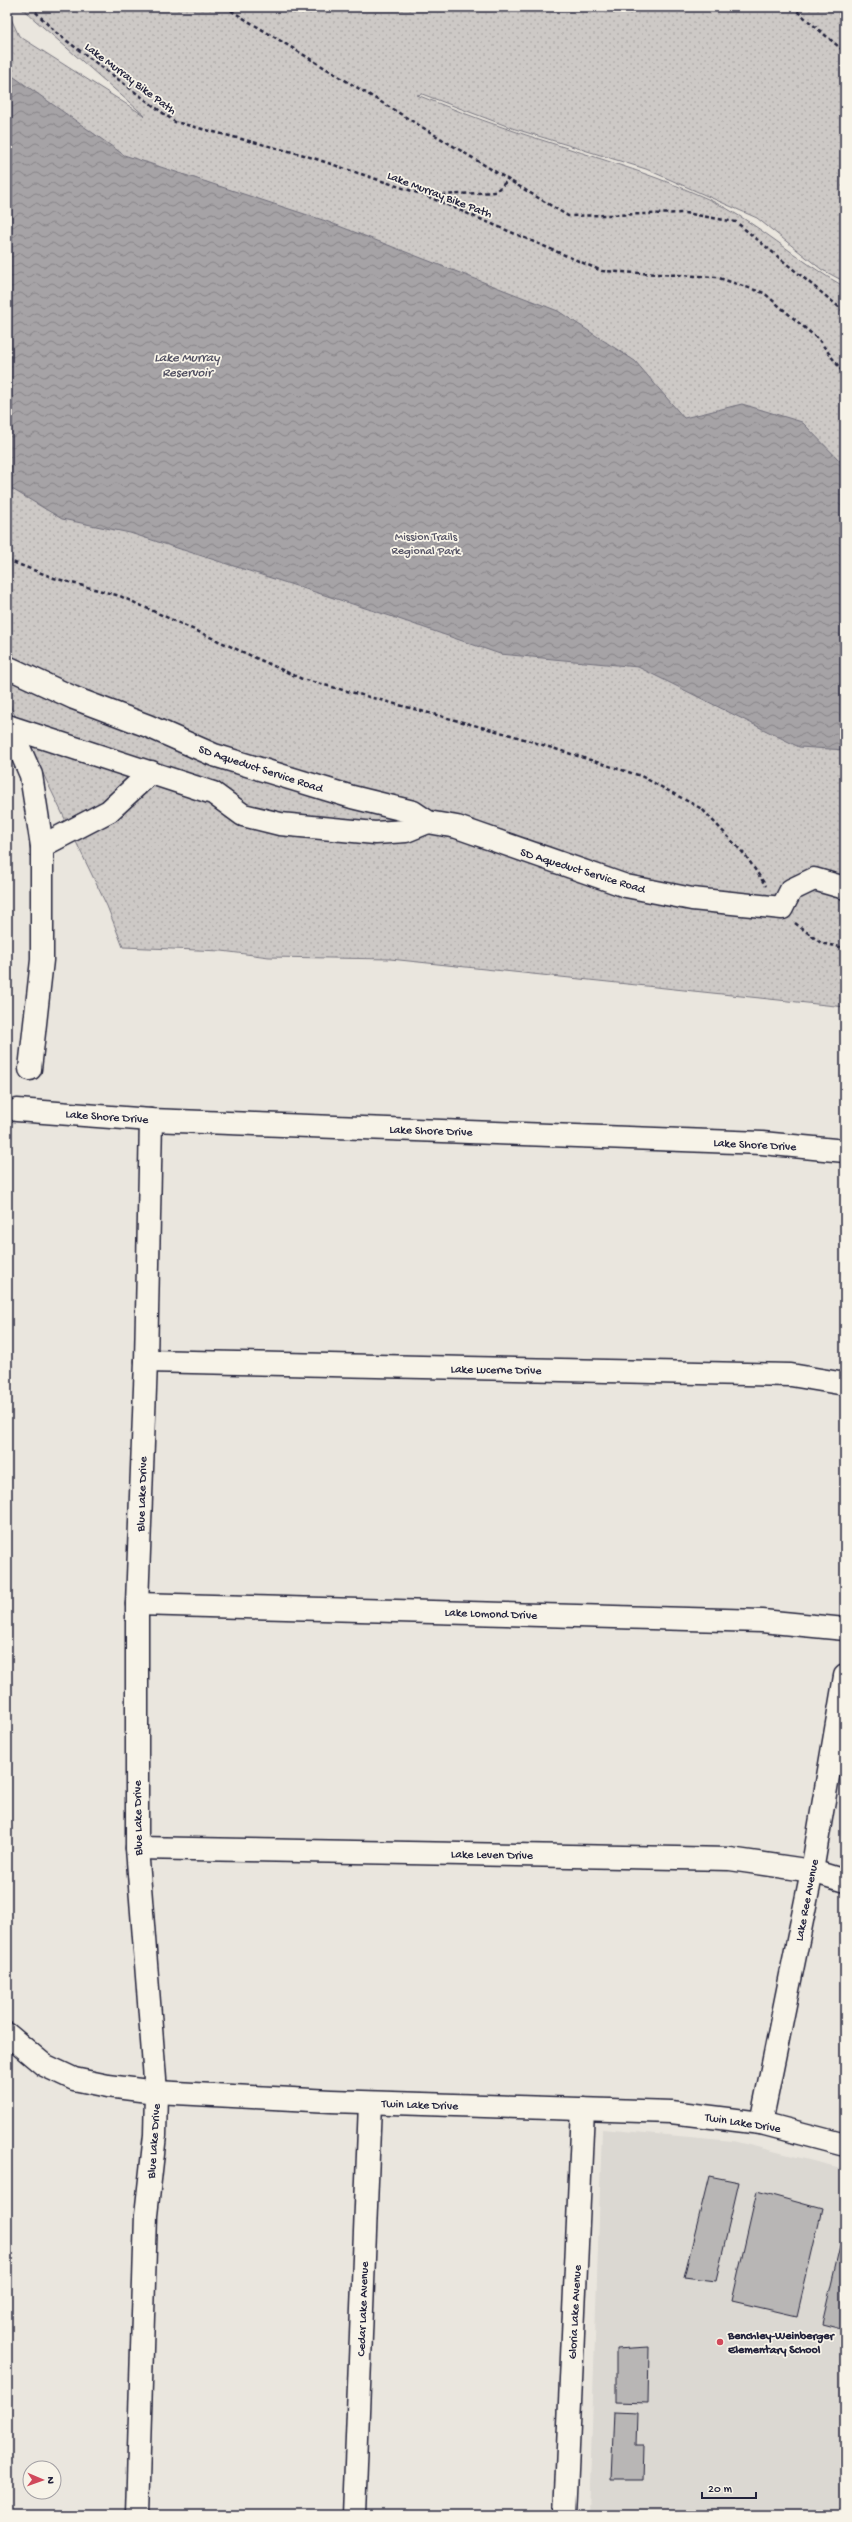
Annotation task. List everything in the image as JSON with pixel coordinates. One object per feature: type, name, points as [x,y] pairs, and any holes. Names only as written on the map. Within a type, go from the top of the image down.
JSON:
[{"type":"street","name":"SD Aqueduct Service Road","points":[[7,667],[74,698],[148,726],[214,755],[352,797],[413,812],[428,822],[457,827],[626,886],[692,899],[782,908]]},
{"type":"street","points":[[9,727],[213,793],[243,815],[280,824],[375,833],[406,831],[428,822]]},
{"type":"street","points":[[9,727],[31,775],[42,846],[42,960],[30,1069]]},
{"type":"street","points":[[42,846],[109,811],[151,772]]},
{"type":"street","points":[[782,908],[791,890],[814,879],[845,888]]},
{"type":"street","name":"Lake Shore Drive","points":[[10,1109],[151,1120],[762,1143],[845,1151]]},
{"type":"street","name":"Blue Lake Drive","points":[[137,2515],[146,2215],[155,2135],[156,2092],[137,1848],[137,1604],[146,1361],[151,1120]]},
{"type":"street","name":"Lake Lucerne Drive","points":[[146,1361],[790,1375],[845,1384]]},
{"type":"street","name":"Lake Lomond Drive","points":[[137,1604],[762,1621],[845,1629]]},
{"type":"street","name":"Lake Ree Avenue","points":[[761,2123],[812,1871],[845,1676]]},
{"type":"street","name":"Lake Leven Drive","points":[[137,1848],[730,1859],[812,1871],[845,1881]]},
{"type":"street","name":"Twin Lake Drive","points":[[7,2034],[44,2065],[74,2079],[156,2092],[370,2103],[671,2112],[761,2123],[845,2145]]},
{"type":"street","name":"Cedar Lake Avenue","points":[[354,2515],[370,2103]]},
{"type":"street","name":"Gloria Lake Avenue","points":[[565,2515],[584,2109]]},
{"type":"path","name":"Lake Murray Bike Path","points":[[31,7],[55,32],[175,122],[304,156],[439,201],[602,270],[716,277],[764,293],[820,340],[845,375]]},
{"type":"path","points":[[225,7],[568,216],[685,213],[736,222],[845,312]]},
{"type":"path","points":[[792,7],[845,52]]},
{"type":"path","points":[[439,201],[442,195],[495,192],[508,180]]},
{"type":"path","points":[[7,560],[54,578],[120,596],[302,679],[511,735],[641,776],[702,809],[746,856],[782,908],[800,928],[821,943],[845,948]]},
{"type":"shaded area","name":"Benchley-Weinberger Elementary School","points":[[602,2129],[733,2141],[845,2169],[845,2515],[589,2515]]},
{"type":"green space","name":"Mission Trails Regional Park","points":[[20,7],[845,7],[845,282],[821,269],[757,218],[646,169],[512,128],[422,94],[417,95],[494,124],[633,169],[708,199],[743,218],[827,277],[845,287],[845,1007],[390,959],[269,957],[222,951],[123,947],[107,906],[7,699],[7,10],[19,36],[145,116]]},
{"type":"water","name":"Lake Murray Reservoir","points":[[7,72],[124,155],[326,221],[558,311],[635,361],[684,418],[742,404],[802,422],[845,466],[845,750],[799,747],[638,667],[500,654],[390,616],[130,533],[62,519],[7,486]]},
{"type":"building","points":[[709,2176],[739,2182],[716,2281],[684,2277]]},
{"type":"building","points":[[757,2191],[822,2209],[797,2316],[732,2301]]},
{"type":"building","points":[[845,2225],[845,2330],[822,2324]]},
{"type":"building","points":[[649,2347],[648,2403],[616,2402],[616,2349]]},
{"type":"building","points":[[614,2412],[637,2413],[636,2445],[644,2445],[643,2480],[611,2480]]},
{"type":"place","name":"Benchley-Weinberger Elementary School","points":[[720,2342]]}]
